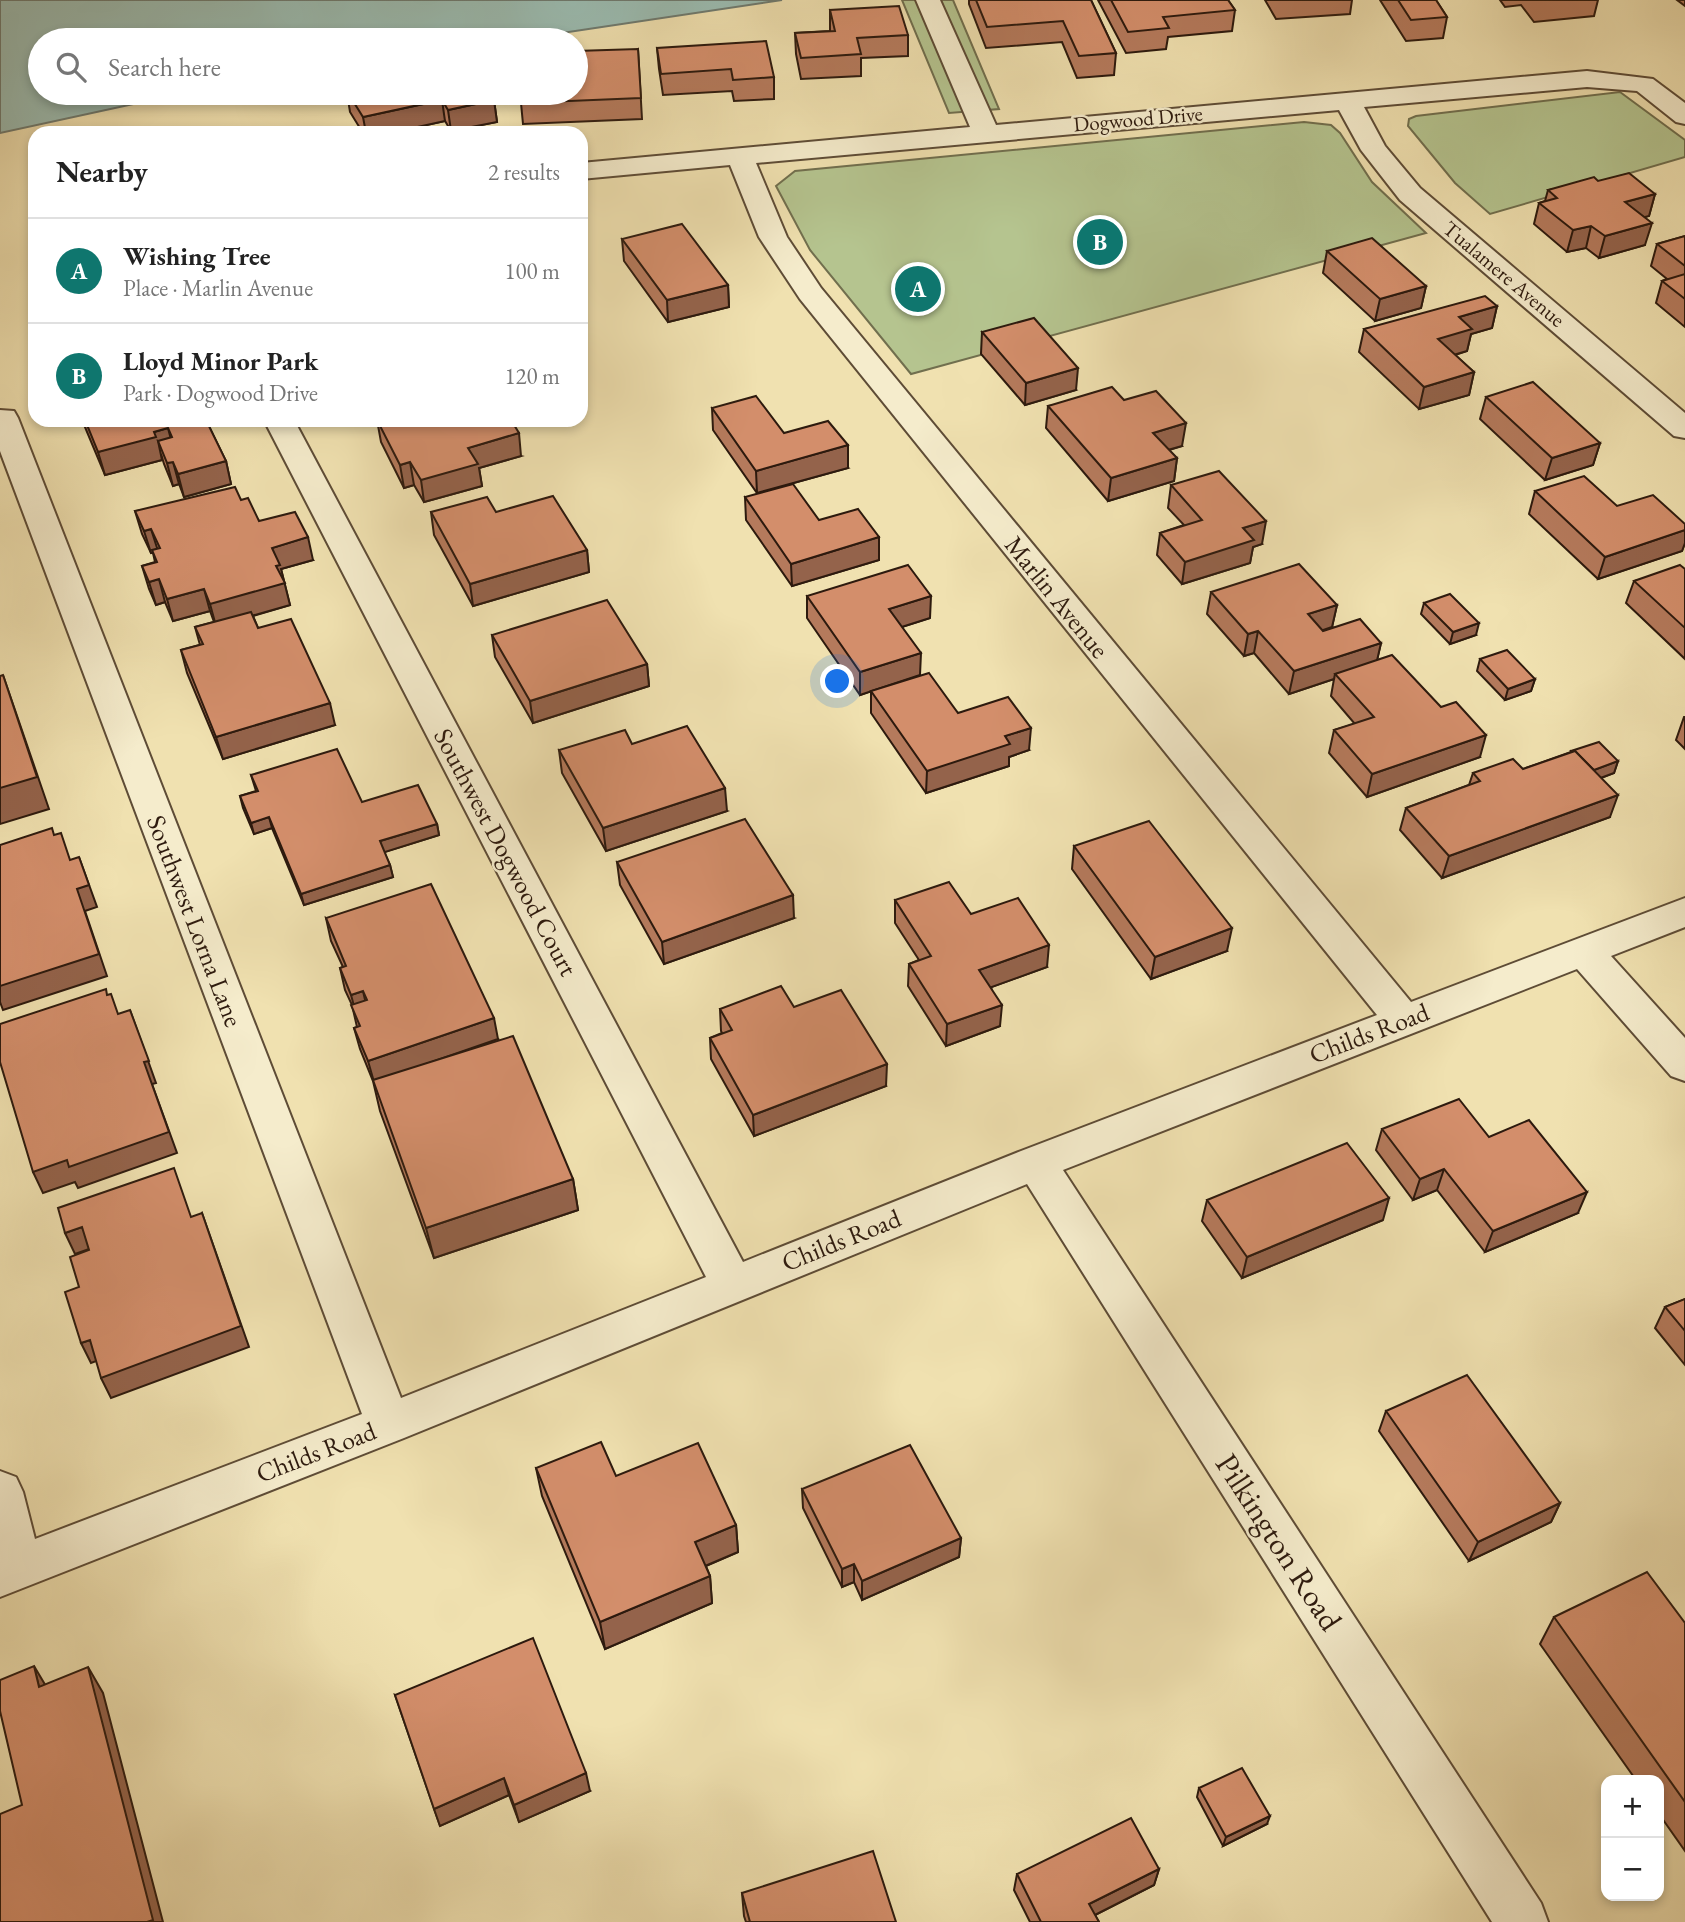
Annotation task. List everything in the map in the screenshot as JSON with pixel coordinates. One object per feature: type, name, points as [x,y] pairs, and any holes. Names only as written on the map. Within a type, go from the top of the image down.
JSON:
[{"type":"street","points":[[928,0],[986,133]]},
{"type":"street","name":"Dogwood Drive","points":[[588,170],[1587,79],[1644,84],[1685,116]]},
{"type":"street","name":"Tualamere Avenue","points":[[1348,99],[1360,130],[1372,149],[1410,194],[1685,429]]},
{"type":"street","name":"Marlin Avenue","points":[[740,156],[772,237],[810,293],[1403,1020]]},
{"type":"street","name":"Southwest Lorna Lane","points":[[3,418],[388,1424]]},
{"type":"street","name":"Southwest Dogwood Court","points":[[283,427],[732,1284]]},
{"type":"street","name":"Childs Road","points":[[10,1571],[388,1424],[1036,1163],[1685,912]]},
{"type":"street","points":[[1583,950],[1685,1065]]},
{"type":"street","name":"Pilkington Road","points":[[1036,1163],[1522,1922]]},
{"type":"street","points":[[0,1492],[10,1571]]},
{"type":"green space","points":[[902,0],[953,0],[999,109],[949,113]]},
{"type":"green space","points":[[1620,92],[1685,140],[1685,157],[1490,214],[1455,183],[1408,126],[1409,119],[1416,116]]},
{"type":"green space","points":[[1304,122],[1331,125],[1340,133],[1372,182],[1426,233],[911,374],[810,250],[776,186],[795,171]]},
{"type":"water","points":[[0,0],[782,0],[588,29],[28,28],[28,105],[129,105],[0,133]]},
{"type":"building","points":[[976,0],[1091,0],[1116,53],[1079,56],[1063,21],[987,27]]},
{"type":"building","points":[[1111,0],[1228,0],[1235,10],[1163,17],[1169,28],[1128,32]]},
{"type":"building","points":[[1398,0],[1436,0],[1447,17],[1411,20]]},
{"type":"building","points":[[899,6],[908,35],[857,38],[861,54],[801,58],[795,33],[835,31],[830,10]]},
{"type":"building","points":[[766,41],[774,77],[733,80],[731,69],[661,74],[657,48]]},
{"type":"building","points":[[638,49],[641,98],[588,100],[588,51]]},
{"type":"building","points":[[356,105],[419,105],[363,117]]},
{"type":"building","points":[[445,105],[471,105],[448,110]]},
{"type":"building","points":[[1629,173],[1655,194],[1625,202],[1652,223],[1605,236],[1591,226],[1573,230],[1539,203],[1557,198],[1548,190],[1594,177],[1598,181]]},
{"type":"building","points":[[682,224],[728,285],[667,300],[622,239]]},
{"type":"building","points":[[1685,236],[1685,266],[1657,244]]},
{"type":"building","points":[[1372,238],[1426,286],[1380,299],[1327,251]]},
{"type":"building","points":[[1685,274],[1685,299],[1662,281]]},
{"type":"building","points":[[1485,296],[1497,306],[1459,317],[1472,329],[1438,339],[1474,372],[1424,387],[1364,329]]},
{"type":"building","points":[[1034,318],[1078,368],[1026,383],[982,332]]},
{"type":"building","points":[[1533,382],[1600,443],[1552,458],[1486,397]]},
{"type":"building","points":[[1112,387],[1124,400],[1156,391],[1186,423],[1153,433],[1177,458],[1111,478],[1048,406]]},
{"type":"building","points":[[756,396],[784,433],[828,421],[848,445],[756,471],[712,408]]},
{"type":"building","points":[[88,427],[209,427],[226,461],[178,474],[173,462],[167,463],[158,441],[172,437],[168,428],[154,432],[156,437],[98,452]]},
{"type":"building","points":[[381,427],[515,427],[519,433],[468,448],[478,464],[421,480],[410,462],[400,465]]},
{"type":"building","points":[[1219,471],[1266,521],[1243,528],[1254,540],[1185,562],[1160,533],[1202,520],[1171,485]]},
{"type":"building","points":[[1584,476],[1617,506],[1653,495],[1685,524],[1685,530],[1605,557],[1535,491]]},
{"type":"building","points":[[793,484],[819,520],[858,509],[879,537],[791,564],[745,497]]},
{"type":"building","points":[[235,487],[241,500],[248,498],[259,521],[295,512],[308,537],[272,548],[280,565],[276,566],[285,583],[210,604],[204,589],[167,599],[159,579],[149,582],[142,566],[157,562],[152,550],[160,548],[151,529],[144,531],[135,511]]},
{"type":"building","points":[[553,496],[587,550],[470,584],[431,512],[487,497],[496,512]]},
{"type":"building","points":[[1299,564],[1337,605],[1308,614],[1323,631],[1360,619],[1381,643],[1294,671],[1258,631],[1248,634],[1211,592]]},
{"type":"building","points":[[908,565],[931,596],[889,609],[921,653],[860,672],[807,596]]},
{"type":"building","points":[[1680,565],[1685,569],[1685,628],[1634,581]]},
{"type":"building","points":[[1450,594],[1479,623],[1453,632],[1424,603]]},
{"type":"building","points":[[607,600],[647,664],[530,701],[492,635]]},
{"type":"building","points":[[251,612],[258,628],[291,619],[330,703],[216,737],[181,650],[203,644],[195,627]]},
{"type":"building","points":[[1507,650],[1535,679],[1508,689],[1480,659]]},
{"type":"building","points":[[1392,655],[1441,707],[1456,702],[1486,735],[1372,774],[1334,730],[1374,717],[1335,674]]},
{"type":"building","points":[[929,673],[958,713],[1008,697],[1031,728],[1005,736],[1010,744],[927,771],[871,691]]},
{"type":"building","points":[[3,675],[37,777],[0,788],[0,676]]},
{"type":"building","points":[[687,726],[725,788],[603,828],[559,750],[625,730],[632,744]]},
{"type":"building","points":[[1599,742],[1618,761],[1594,770],[1575,751],[1571,751]]},
{"type":"building","points":[[337,749],[362,802],[418,785],[437,824],[380,841],[390,865],[301,894],[269,817],[251,823],[240,796],[258,791],[251,775]]},
{"type":"building","points":[[1575,751],[1618,795],[1449,856],[1406,808],[1480,781],[1473,773],[1513,759],[1523,769]]},
{"type":"building","points":[[745,819],[793,895],[662,942],[617,862]]},
{"type":"building","points":[[1149,821],[1232,928],[1155,957],[1074,846]]},
{"type":"building","points":[[52,828],[54,835],[61,833],[70,860],[79,857],[89,885],[77,889],[99,954],[0,986],[0,845]]},
{"type":"building","points":[[949,882],[971,914],[1018,898],[1049,945],[979,970],[1002,1005],[947,1024],[909,964],[931,956],[895,900]]},
{"type":"building","points":[[431,884],[494,1018],[368,1061],[354,1028],[360,1026],[351,1005],[367,1000],[363,991],[351,995],[340,968],[346,966],[326,918]]},
{"type":"building","points":[[781,986],[794,1007],[841,990],[887,1064],[753,1115],[710,1038],[732,1030],[720,1009]]},
{"type":"building","points":[[106,989],[107,995],[111,994],[118,1014],[130,1010],[149,1061],[144,1062],[169,1132],[69,1167],[67,1160],[33,1172],[0,1062],[0,1024]]},
{"type":"building","points":[[513,1036],[573,1179],[426,1228],[373,1080]]},
{"type":"building","points":[[1459,1099],[1489,1137],[1529,1120],[1587,1192],[1493,1231],[1444,1169],[1420,1179],[1382,1129]]},
{"type":"building","points":[[1347,1143],[1389,1198],[1247,1257],[1207,1200]]},
{"type":"building","points":[[174,1168],[191,1217],[202,1213],[241,1326],[101,1378],[90,1340],[81,1343],[65,1292],[79,1287],[70,1257],[89,1250],[82,1227],[65,1233],[58,1208]]},
{"type":"building","points":[[1685,1299],[1685,1331],[1665,1307]]},
{"type":"building","points":[[1467,1375],[1560,1503],[1478,1542],[1386,1411]]},
{"type":"building","points":[[601,1442],[616,1476],[698,1443],[736,1525],[695,1542],[710,1576],[600,1622],[536,1468]]},
{"type":"building","points":[[910,1445],[961,1538],[862,1581],[854,1564],[842,1569],[802,1489]]},
{"type":"building","points":[[1647,1572],[1685,1623],[1685,1802],[1554,1617]]},
{"type":"building","points":[[533,1638],[586,1773],[514,1805],[504,1778],[434,1809],[395,1695]]},
{"type":"building","points":[[34,1666],[39,1687],[88,1667],[153,1920],[0,1922],[0,1814],[22,1805],[0,1711],[0,1680]]},
{"type":"building","points":[[1242,1768],[1270,1816],[1226,1837],[1199,1788]]},
{"type":"building","points":[[1131,1818],[1159,1869],[1089,1904],[1099,1922],[1041,1922],[1017,1874]]},
{"type":"building","points":[[873,1851],[896,1922],[750,1922],[742,1893]]},
{"type":"place","name":"Lloyd Minor Park","points":[[1100,242]]},
{"type":"place","name":"Wishing Tree","points":[[918,289]]}]
